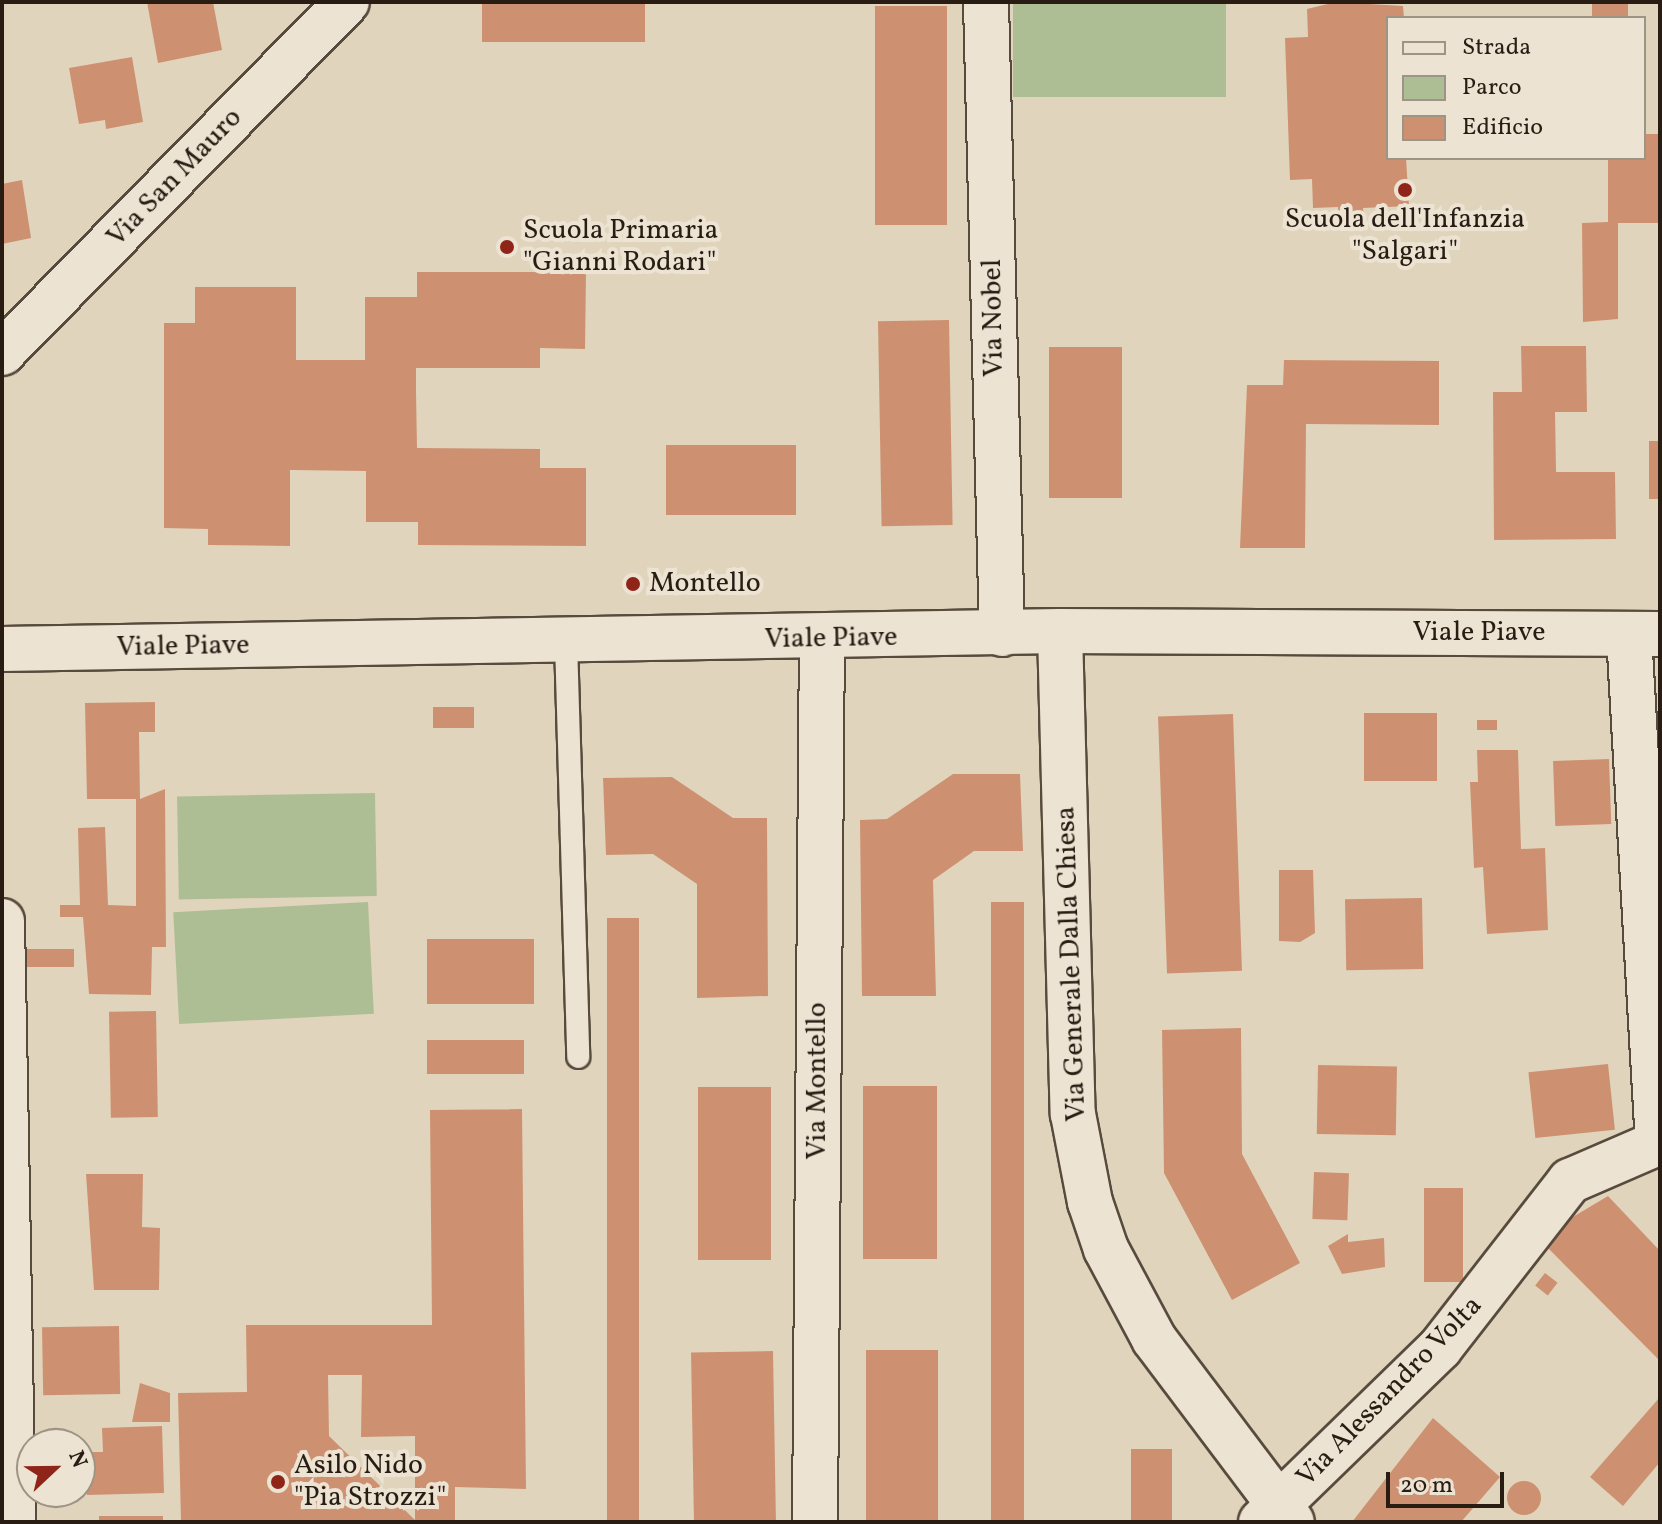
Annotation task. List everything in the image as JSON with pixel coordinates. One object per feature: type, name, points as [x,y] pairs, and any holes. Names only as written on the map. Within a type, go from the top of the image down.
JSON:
[{"type":"street","name":"Via San Mauro","points":[[2,353],[347,2]]},
{"type":"street","name":"Via Nobel","points":[[986,2],[1002,634]]},
{"type":"street","name":"Viale Piave","points":[[2,649],[822,639],[1060,631],[1645,634]]},
{"type":"street","name":"Via Generale Dalla Chiesa","points":[[1060,631],[1073,1114],[1090,1202],[1106,1249],[1154,1339],[1277,1518]]},
{"type":"street","points":[[1645,634],[1659,1142]]},
{"type":"street","name":"Via Montello","points":[[815,1522],[822,639]]},
{"type":"street","points":[[2,921],[13,1522]]},
{"type":"street","name":"Via Alessandro Volta","points":[[1277,1518],[1440,1348],[1570,1181],[1659,1142]]},
{"type":"lane","points":[[566,642],[578,1057]]},
{"type":"green space","points":[[1013,2],[1226,2],[1226,97],[1013,97]]},
{"type":"green space","points":[[375,793],[377,896],[179,899],[177,796]]},
{"type":"green space","points":[[368,902],[374,1014],[179,1024],[173,912]]},
{"type":"building","points":[[147,2],[213,2],[222,50],[158,63]]},
{"type":"building","points":[[482,2],[645,2],[645,42],[482,42]]},
{"type":"building","points":[[1336,2],[1403,6],[1404,16],[1386,16],[1386,160],[1406,160],[1409,206],[1363,208],[1364,217],[1339,218],[1338,207],[1313,208],[1312,179],[1290,180],[1285,38],[1308,37],[1307,9]]},
{"type":"building","points":[[1592,2],[1628,2],[1628,16],[1592,16]]},
{"type":"building","points":[[875,6],[947,6],[947,225],[875,225]]},
{"type":"building","points":[[132,57],[143,122],[106,129],[105,120],[79,124],[69,68]]},
{"type":"building","points":[[1646,134],[1660,134],[1660,223],[1618,223],[1618,319],[1583,322],[1582,223],[1608,222],[1608,160],[1646,160]]},
{"type":"building","points":[[22,180],[31,238],[2,244],[2,184]]},
{"type":"building","points":[[417,272],[586,272],[585,349],[540,348],[540,368],[416,368],[416,391],[417,448],[540,449],[540,468],[586,468],[586,546],[418,545],[418,522],[366,522],[366,471],[290,470],[290,546],[208,545],[208,529],[164,528],[164,323],[195,323],[195,287],[296,287],[296,360],[365,360],[365,297],[417,297]]},
{"type":"building","points":[[949,320],[953,525],[882,526],[878,321]]},
{"type":"building","points":[[1521,346],[1586,346],[1587,412],[1555,412],[1556,472],[1615,472],[1616,539],[1494,540],[1493,392],[1522,392]]},
{"type":"building","points":[[1049,347],[1122,347],[1122,498],[1049,498]]},
{"type":"building","points":[[1284,360],[1439,361],[1439,425],[1306,424],[1305,548],[1240,548],[1247,385],[1283,385]]},
{"type":"building","points":[[1649,441],[1660,441],[1660,499],[1649,499]]},
{"type":"building","points":[[666,445],[796,445],[796,515],[666,515]]},
{"type":"building","points":[[155,702],[155,732],[139,732],[140,799],[165,789],[166,947],[152,947],[151,995],[89,994],[83,917],[60,917],[60,905],[80,905],[78,828],[105,827],[108,905],[136,906],[136,799],[87,799],[85,703]]},
{"type":"building","points":[[433,707],[474,707],[474,728],[433,728]]},
{"type":"building","points":[[1364,713],[1437,713],[1437,781],[1364,781]]},
{"type":"building","points":[[1233,714],[1242,971],[1167,973],[1158,717]]},
{"type":"building","points":[[1477,720],[1497,720],[1497,730],[1477,730]]},
{"type":"building","points":[[1477,750],[1518,750],[1521,849],[1545,848],[1548,930],[1487,934],[1483,867],[1474,868],[1470,782],[1478,782]]},
{"type":"building","points":[[1609,759],[1611,824],[1555,826],[1553,761]]},
{"type":"building","points":[[953,774],[1020,774],[1023,851],[974,851],[933,880],[936,996],[862,996],[860,820],[887,819]]},
{"type":"building","points":[[672,777],[733,818],[767,818],[768,996],[697,998],[697,884],[653,854],[606,855],[603,778]]},
{"type":"building","points":[[1279,870],[1313,870],[1315,933],[1300,942],[1279,941]]},
{"type":"building","points":[[1422,898],[1423,969],[1346,970],[1345,899]]},
{"type":"building","points":[[991,902],[1024,902],[1024,1522],[991,1522]]},
{"type":"building","points":[[607,918],[639,918],[639,1522],[607,1522]]},
{"type":"building","points":[[427,939],[534,939],[534,1004],[427,1004]]},
{"type":"building","points":[[17,949],[74,949],[74,967],[17,967]]},
{"type":"building","points":[[156,1011],[158,1117],[111,1118],[109,1012]]},
{"type":"building","points":[[1241,1028],[1242,1154],[1300,1263],[1232,1300],[1164,1173],[1162,1030]]},
{"type":"building","points":[[427,1040],[524,1040],[524,1074],[427,1074]]},
{"type":"building","points":[[1608,1064],[1615,1130],[1535,1138],[1528,1072]]},
{"type":"building","points":[[1318,1065],[1397,1066],[1396,1135],[1317,1134]]},
{"type":"building","points":[[863,1086],[937,1086],[937,1259],[863,1259]]},
{"type":"building","points":[[698,1087],[771,1087],[771,1260],[698,1260]]},
{"type":"building","points":[[522,1109],[526,1489],[455,1487],[455,1522],[181,1522],[178,1393],[247,1392],[246,1325],[432,1325],[430,1110]],"holes":[[[328,1375],[362,1375],[361,1437],[415,1436],[415,1520],[329,1436]]]},
{"type":"building","points":[[1314,1172],[1349,1173],[1347,1220],[1312,1219]]},
{"type":"building","points":[[86,1174],[143,1174],[142,1227],[160,1228],[159,1290],[94,1290]]},
{"type":"building","points":[[1424,1188],[1463,1188],[1463,1282],[1424,1282]]},
{"type":"building","points":[[1608,1196],[1660,1251],[1660,1361],[1545,1245],[1561,1224]]},
{"type":"building","points":[[1348,1234],[1348,1242],[1384,1238],[1385,1267],[1342,1274],[1328,1246]]},
{"type":"building","points":[[1545,1273],[1558,1283],[1548,1295],[1535,1286]]},
{"type":"building","points":[[119,1326],[120,1394],[43,1395],[42,1327]]},
{"type":"building","points":[[866,1350],[938,1350],[938,1522],[866,1522]]},
{"type":"building","points":[[773,1351],[776,1522],[694,1522],[691,1352]]},
{"type":"building","points":[[140,1383],[170,1393],[170,1422],[132,1422]]},
{"type":"building","points":[[1660,1397],[1660,1462],[1623,1506],[1590,1477]]},
{"type":"building","points":[[1433,1418],[1500,1477],[1461,1522],[1352,1522]]},
{"type":"building","points":[[162,1426],[164,1493],[96,1495],[96,1452],[103,1452],[102,1428]]},
{"type":"building","points":[[1131,1449],[1172,1449],[1172,1522],[1131,1522]]},
{"type":"building","points":[[1524,1481],[1536,1486],[1541,1498],[1536,1510],[1524,1515],[1512,1510],[1507,1498],[1512,1486]]},
{"type":"building","points":[[99,1516],[163,1516],[163,1522],[99,1522]]},
{"type":"place","name":"Scuola dell'Infanzia \"Salgari\"","points":[[1405,190]]},
{"type":"place","name":"Scuola Primaria \"Gianni Rodari\"","points":[[507,247]]},
{"type":"place","name":"Montello","points":[[633,584]]},
{"type":"place","name":"Asilo Nido \"Pia Strozzi\"","points":[[278,1482]]}]
